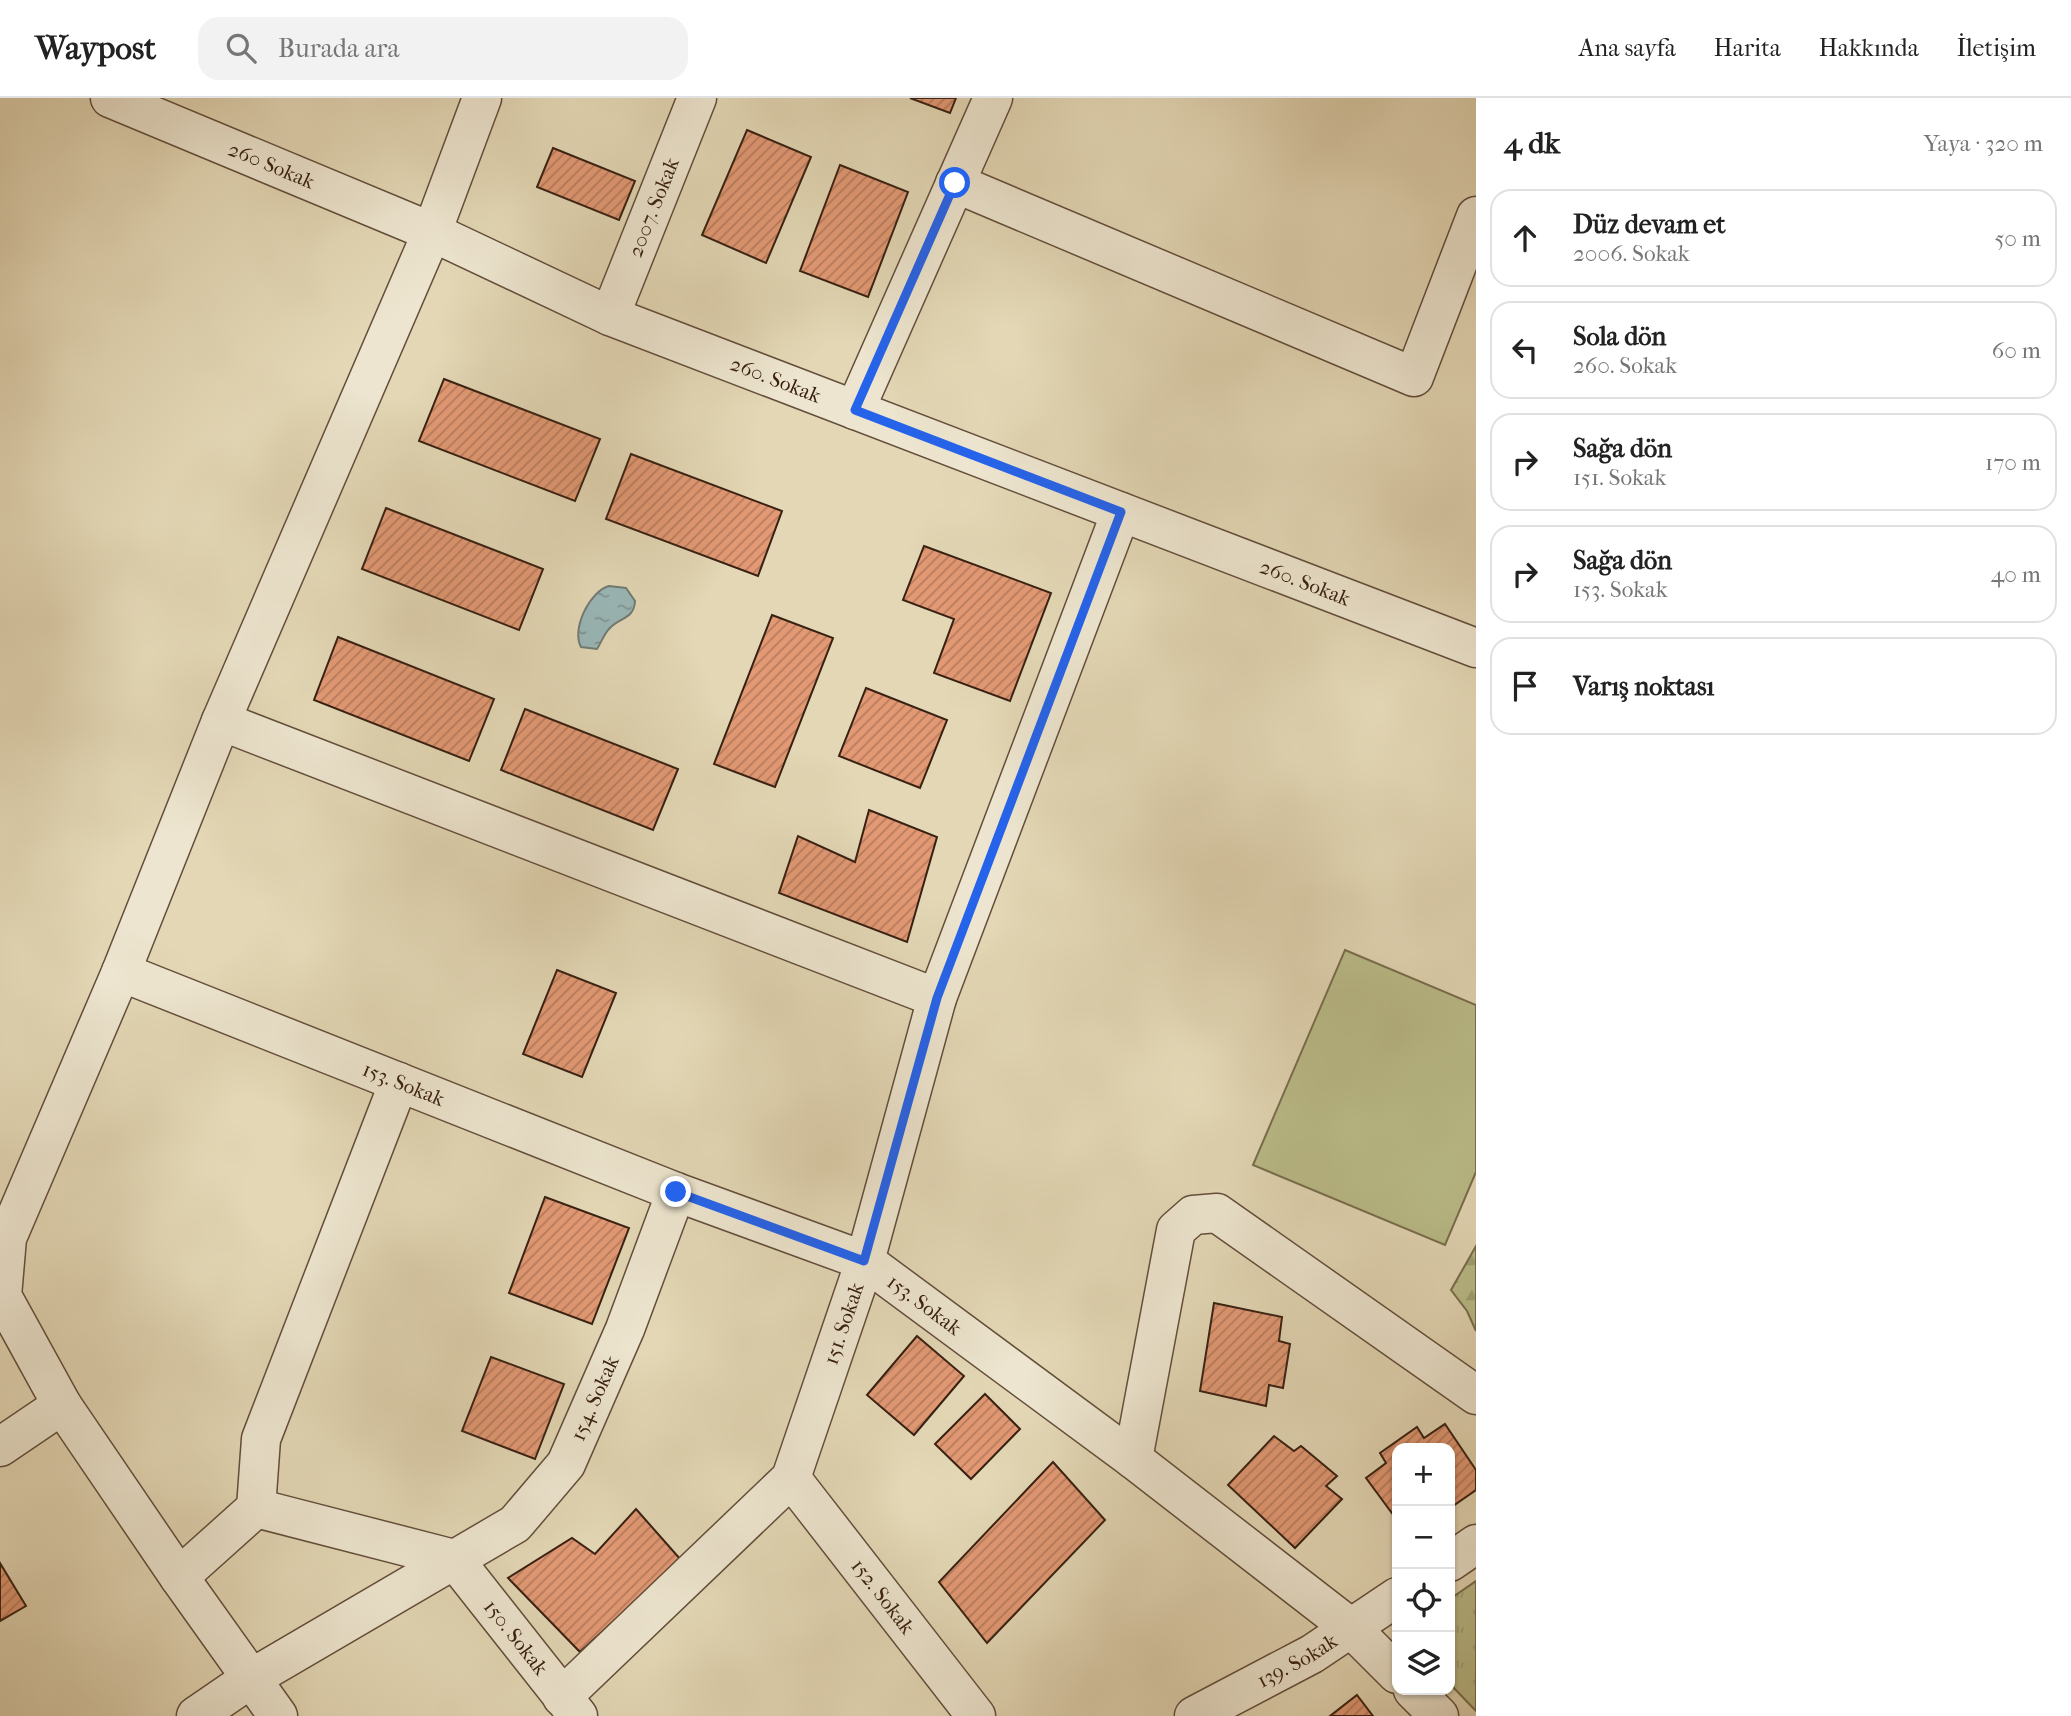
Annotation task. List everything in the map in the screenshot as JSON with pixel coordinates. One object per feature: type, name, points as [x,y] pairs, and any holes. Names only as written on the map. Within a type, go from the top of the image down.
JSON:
[{"type":"street","name":"260 Sokak","points":[[110,98],[432,232]]},
{"type":"street","points":[[278,1716],[62,1405],[2,1296],[7,1238],[121,972],[221,721],[432,232],[482,98]]},
{"type":"street","name":"2007. Sokak","points":[[610,316],[697,98]]},
{"type":"street","points":[[855,410],[993,98]]},
{"type":"street","points":[[955,183],[1414,377],[1476,216]]},
{"type":"street","name":"260. Sokak","points":[[432,232],[610,316],[1476,648]]},
{"type":"street","name":"151. Sokak","points":[[570,1707],[791,1478],[864,1261],[937,998],[1121,512]]},
{"type":"street","points":[[221,721],[937,998]]},
{"type":"street","name":"153. Sokak","points":[[121,972],[676,1192],[864,1261],[1133,1459],[1350,1628],[1392,1670]]},
{"type":"street","points":[[180,1577],[256,1508],[261,1439],[399,1082]]},
{"type":"street","name":"154. Sokak","points":[[196,1716],[250,1679],[515,1524],[566,1464],[625,1329],[676,1192]]},
{"type":"street","points":[[1133,1459],[1176,1230],[1193,1215],[1217,1213],[1476,1395]]},
{"type":"street","points":[[0,1447],[62,1405]]},
{"type":"street","name":"152. Sokak","points":[[791,1478],[976,1716]]},
{"type":"street","points":[[256,1508],[454,1559]]},
{"type":"street","points":[[1455,1559],[1476,1544]]},
{"type":"street","name":"150. Sokak","points":[[454,1559],[570,1707]]},
{"type":"street","name":"139. Sokak","points":[[1194,1716],[1312,1654],[1392,1600]]},
{"type":"street","points":[[1418,1695],[1439,1716]]},
{"type":"green space","points":[[1345,950],[1476,1005],[1476,1172],[1445,1245],[1253,1165]]},
{"type":"green space","points":[[1476,1246],[1476,1331],[1467,1311],[1451,1290]]},
{"type":"green space","points":[[1476,1581],[1476,1711],[1455,1689],[1455,1596]]},
{"type":"water","points":[[609,586],[626,588],[635,601],[632,612],[609,629],[597,649],[581,647],[578,631],[584,612],[595,595]]},
{"type":"building","points":[[910,98],[956,98],[950,113]]},
{"type":"building","points":[[747,130],[811,157],[766,263],[702,235]]},
{"type":"building","points":[[553,148],[635,181],[619,220],[537,187]]},
{"type":"building","points":[[840,165],[908,192],[868,297],[800,271]]},
{"type":"building","points":[[444,379],[600,439],[575,501],[419,441]]},
{"type":"building","points":[[631,454],[782,511],[758,576],[606,519]]},
{"type":"building","points":[[386,508],[543,569],[519,630],[362,569]]},
{"type":"building","points":[[924,546],[1051,593],[1010,701],[934,673],[954,619],[903,600]]},
{"type":"building","points":[[772,615],[833,638],[775,787],[714,764]]},
{"type":"building","points":[[338,637],[494,699],[469,761],[314,700]]},
{"type":"building","points":[[866,688],[947,720],[920,788],[839,756]]},
{"type":"building","points":[[525,709],[678,769],[653,830],[501,770]]},
{"type":"building","points":[[869,810],[937,837],[907,942],[779,893],[798,836],[855,862]]},
{"type":"building","points":[[557,970],[616,993],[582,1077],[523,1054]]},
{"type":"building","points":[[545,1197],[629,1228],[592,1324],[509,1293]]},
{"type":"building","points":[[1214,1303],[1282,1317],[1279,1341],[1290,1344],[1283,1388],[1269,1385],[1266,1406],[1200,1391]]},
{"type":"building","points":[[917,1336],[964,1376],[914,1435],[867,1395]]},
{"type":"building","points":[[491,1357],[564,1384],[535,1459],[462,1431]]},
{"type":"building","points":[[985,1394],[1020,1429],[971,1479],[935,1444]]},
{"type":"building","points":[[1445,1424],[1476,1470],[1476,1490],[1455,1505],[1455,1443],[1394,1443],[1417,1427],[1424,1438]]},
{"type":"building","points":[[1274,1436],[1294,1451],[1301,1446],[1337,1476],[1326,1486],[1342,1499],[1295,1548],[1228,1485]]},
{"type":"building","points":[[1392,1445],[1392,1513],[1366,1478],[1386,1463],[1380,1453]]},
{"type":"building","points":[[1053,1462],[1105,1520],[987,1643],[939,1582]]},
{"type":"building","points":[[636,1509],[681,1560],[580,1652],[508,1578],[572,1538],[595,1554]]},
{"type":"building","points":[[0,1563],[26,1606],[0,1621]]},
{"type":"building","points":[[1357,1695],[1373,1716],[1330,1716]]},
{"type":"route","points":[[676,1192],[864,1261],[937,998],[1121,512],[855,410],[955,183]]}]
